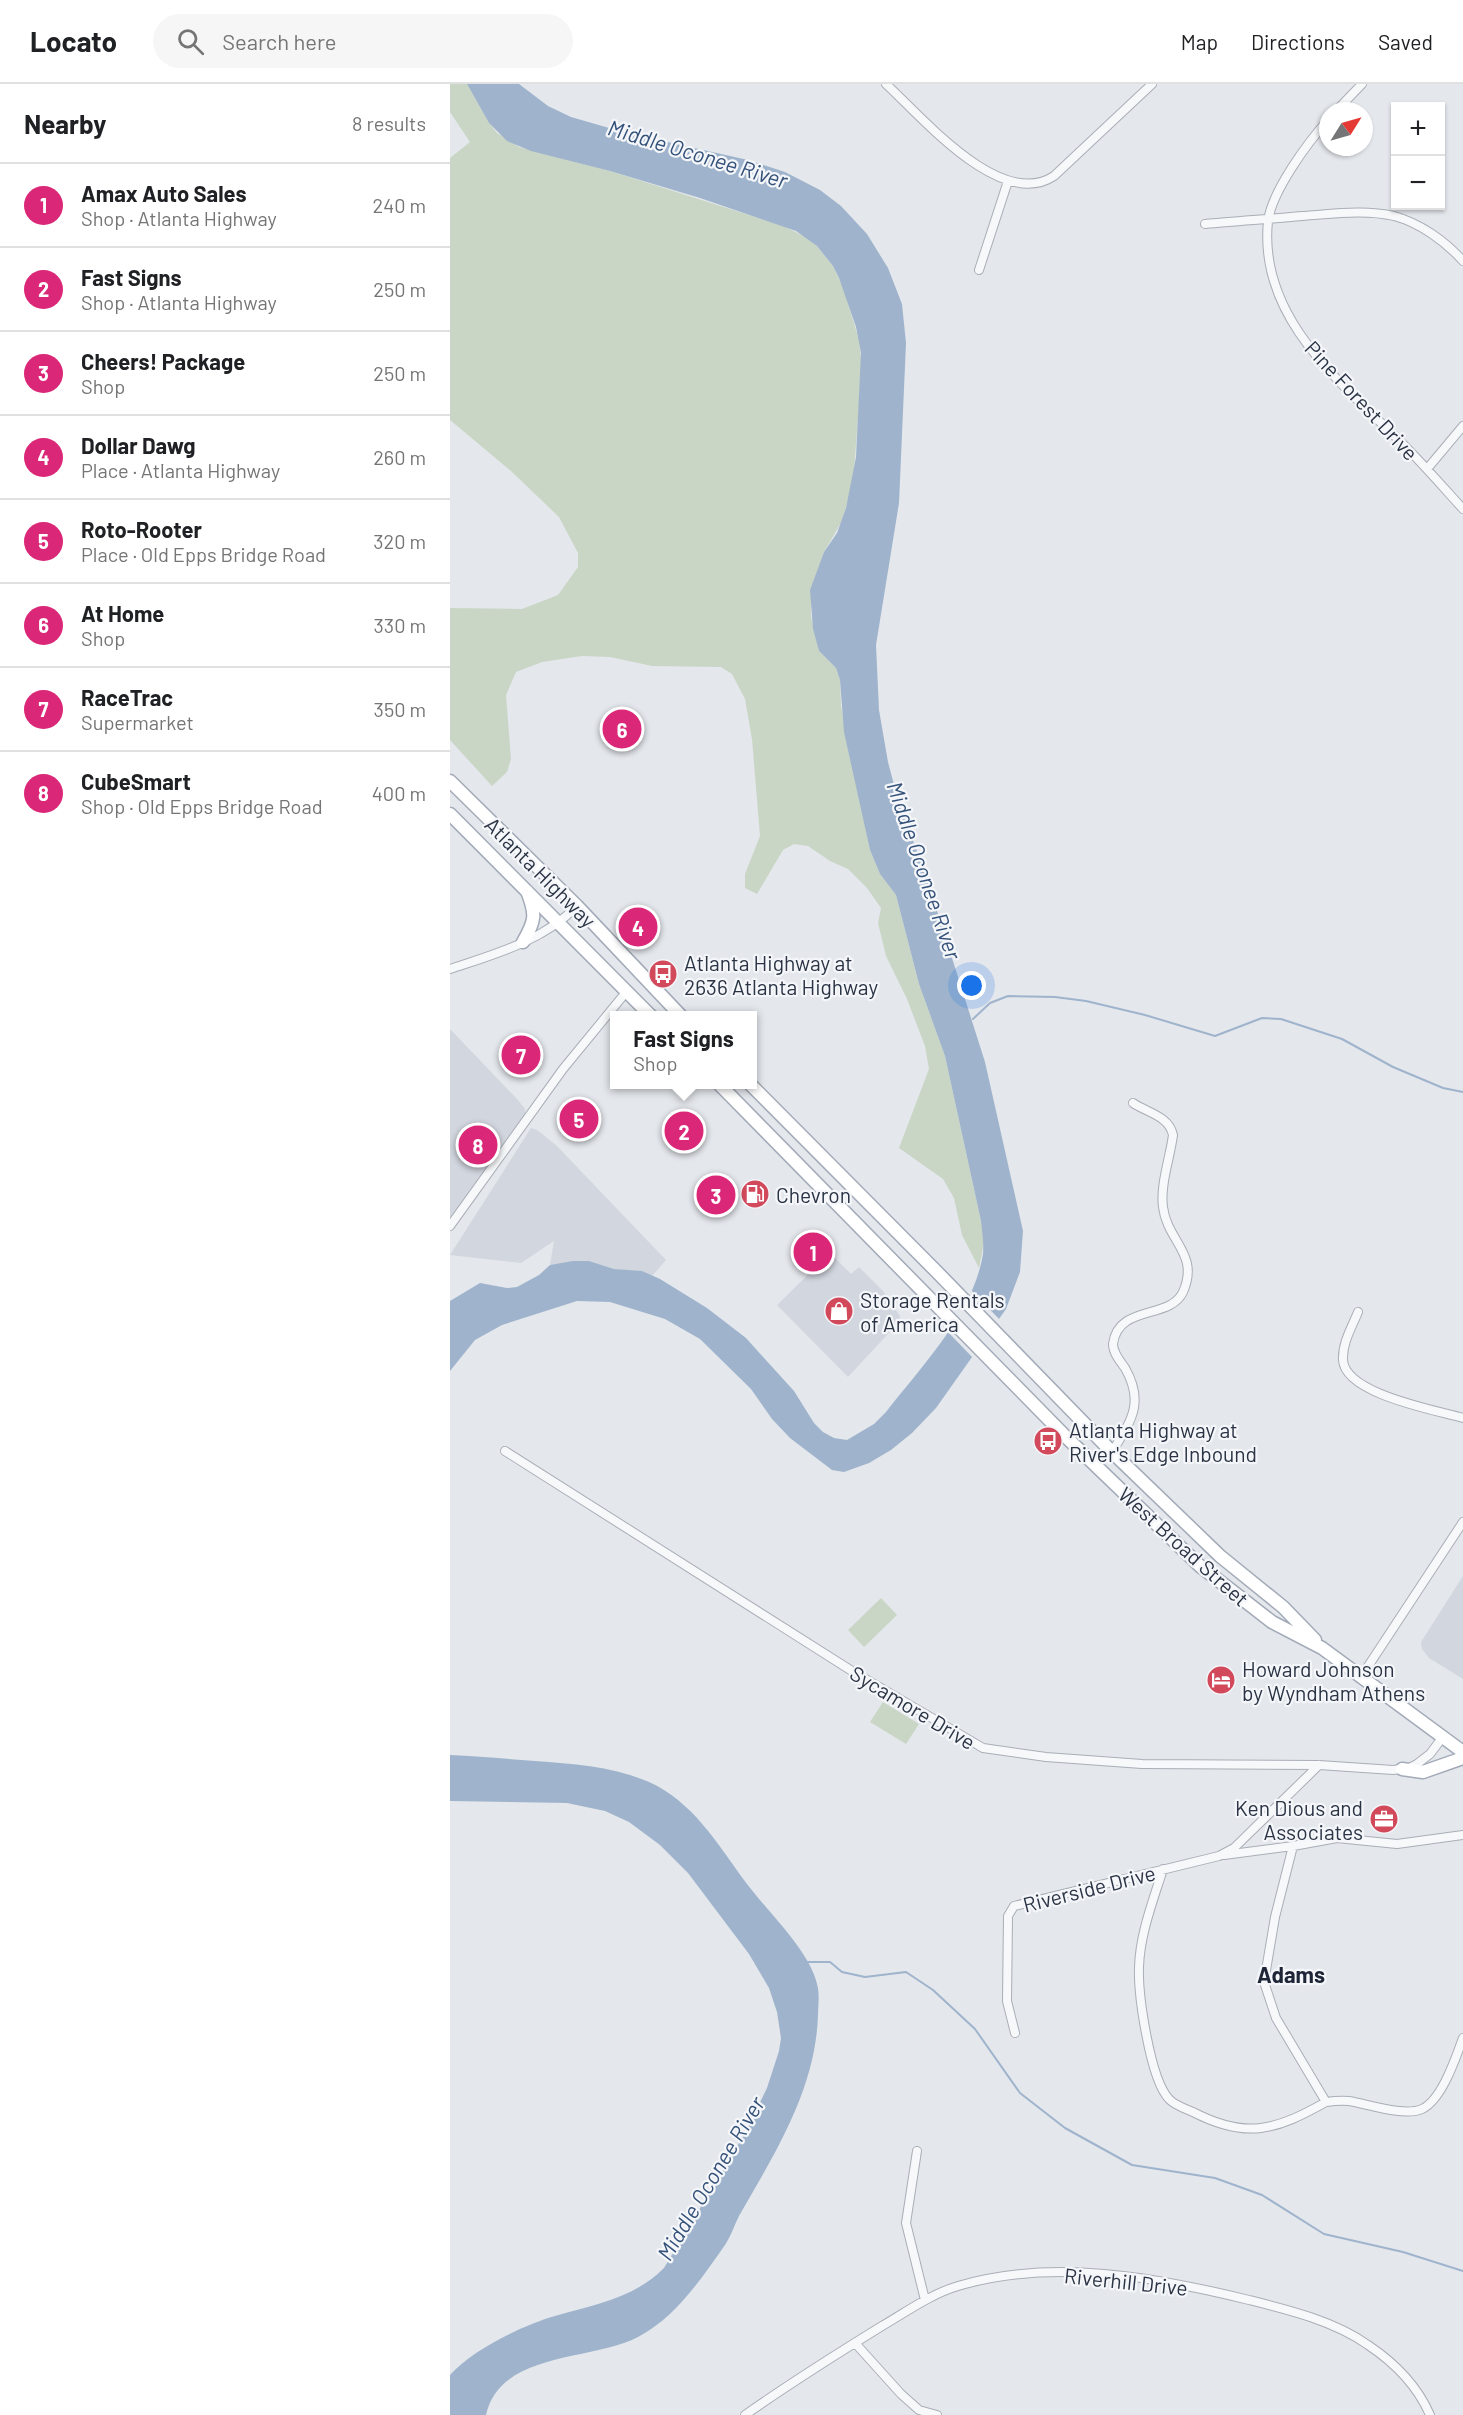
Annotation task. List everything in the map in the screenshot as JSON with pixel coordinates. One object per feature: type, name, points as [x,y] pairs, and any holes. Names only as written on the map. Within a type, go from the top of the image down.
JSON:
[{"type":"main road","name":"Atlanta Highway","points":[[450,781],[577,906],[676,1011]]},
{"type":"main road","name":"Atlanta Highway","points":[[450,814],[646,1011]]},
{"type":"main road","points":[[523,942],[531,928],[535,914],[525,887]]},
{"type":"main road","name":"West Broad Street","points":[[724,1089],[957,1326],[1200,1566],[1272,1622],[1322,1648],[1463,1752]]},
{"type":"main road","name":"West Broad Street","points":[[755,1089],[1112,1452],[1220,1556],[1283,1607],[1322,1648]]},
{"type":"main road","points":[[1157,1526],[1172,1510]]},
{"type":"main road","points":[[1402,1769],[1423,1772],[1463,1758]]},
{"type":"street","points":[[886,84],[971,161],[984,170],[1008,181],[1037,183],[1054,176],[1152,84]]},
{"type":"street","points":[[1345,102],[1362,84]]},
{"type":"street","name":"Pine Forest Drive","points":[[1319,132],[1296,161],[1278,193],[1268,219],[1270,261],[1276,288],[1295,328],[1328,370],[1427,469],[1463,509]]},
{"type":"street","points":[[979,270],[1008,181]]},
{"type":"street","points":[[1205,224],[1347,212],[1393,216],[1432,235],[1452,249],[1463,261]]},
{"type":"street","points":[[1427,469],[1463,426]]},
{"type":"street","points":[[450,969],[541,935],[561,923],[577,906]]},
{"type":"street","points":[[611,1011],[627,991]]},
{"type":"street","points":[[450,1226],[563,1069],[610,1012]]},
{"type":"street","points":[[1112,1452],[1130,1423],[1135,1404],[1130,1379],[1114,1351],[1116,1336],[1131,1318],[1169,1306],[1177,1300],[1183,1291],[1188,1273],[1184,1254],[1170,1231],[1162,1205],[1173,1135],[1171,1127],[1165,1119],[1146,1112],[1133,1103]]},
{"type":"street","points":[[1358,1312],[1345,1342],[1343,1353],[1344,1369],[1349,1376],[1372,1391],[1463,1418]]},
{"type":"street","name":"Sycamore Drive","points":[[505,1451],[852,1671],[983,1748],[1046,1757],[1142,1764],[1319,1765],[1402,1769]]},
{"type":"street","points":[[1361,1677],[1463,1522]]},
{"type":"street","points":[[1402,1769],[1425,1759],[1442,1738]]},
{"type":"street","name":"Riverside Drive","points":[[1219,1856],[1234,1848],[1319,1765]]},
{"type":"street","name":"Riverside Drive","points":[[1015,2032],[1007,2001],[1008,1916],[1014,1906],[1219,1856],[1337,1838],[1397,1844],[1463,1835]]},
{"type":"street","points":[[1293,1846],[1275,1917],[1264,1982],[1276,2018],[1326,2102]]},
{"type":"street","points":[[1162,1869],[1142,1941],[1139,1969],[1152,2065],[1169,2100],[1217,2124],[1250,2129],[1266,2128],[1300,2116],[1326,2102],[1346,2100],[1408,2111],[1422,2109],[1428,2105],[1445,2081],[1463,2038]]},
{"type":"street","points":[[917,2151],[906,2223],[925,2300]]},
{"type":"street","name":"Riverhill Drive","points":[[745,2415],[788,2385],[925,2300],[955,2287],[986,2278],[1032,2273],[1090,2273],[1168,2282],[1208,2290],[1325,2323],[1366,2343],[1392,2363],[1411,2382],[1430,2415]]},
{"type":"street","points":[[855,2343],[901,2394],[919,2410],[937,2415]]},
{"type":"shaded area","points":[[450,1029],[518,1100],[525,1109],[525,1117],[450,1221]]},
{"type":"shaded area","points":[[531,1128],[556,1145],[666,1260],[652,1276],[643,1272],[614,1269],[589,1261],[550,1265],[554,1241],[521,1263],[450,1255]]},
{"type":"shaded area","name":"Storage Rentals of America","points":[[830,1253],[851,1274],[859,1267],[883,1291],[900,1316],[899,1322],[848,1377],[777,1305]]},
{"type":"shaded area","points":[[1463,1576],[1463,1679],[1429,1658],[1422,1649],[1421,1642]]},
{"type":"green space","points":[[450,84],[467,84],[497,133],[519,147],[610,171],[784,226],[807,238],[817,246],[833,266],[844,290],[859,340],[862,366],[853,483],[842,521],[824,552],[811,590],[811,616],[819,651],[836,668],[840,680],[841,706],[870,850],[880,874],[896,895],[919,984],[945,1056],[981,1221],[984,1243],[979,1268],[962,1235],[954,1198],[943,1179],[899,1148],[929,1069],[925,1046],[907,999],[886,956],[878,923],[881,908],[867,888],[848,869],[830,861],[808,846],[794,844],[783,850],[757,894],[745,888],[745,874],[760,836],[752,739],[745,699],[732,674],[721,667],[652,666],[610,657],[582,656],[542,662],[516,672],[506,695],[511,759],[507,772],[492,786],[450,740],[450,608],[522,609],[558,595],[578,567],[578,553],[559,517],[511,471],[450,420],[450,158],[470,142],[450,112]]},
{"type":"green space","points":[[881,1598],[897,1615],[864,1647],[848,1630]]},
{"type":"green space","points":[[883,1702],[919,1724],[906,1744],[870,1722]]},
{"type":"water","name":"Middle Oconee River","points":[[467,84],[519,84],[548,106],[571,117],[623,132],[748,160],[785,172],[820,190],[841,206],[867,234],[888,268],[902,304],[906,343],[899,503],[876,645],[879,710],[888,762],[898,800],[925,873],[985,1062],[1023,1231],[1020,1272],[1006,1309],[936,1408],[912,1433],[891,1450],[869,1463],[844,1472],[832,1470],[790,1438],[772,1419],[751,1389],[700,1339],[665,1319],[610,1302],[577,1301],[502,1325],[475,1340],[450,1371],[450,1301],[480,1283],[507,1288],[517,1287],[539,1275],[550,1265],[589,1261],[614,1269],[642,1271],[660,1279],[707,1308],[746,1338],[794,1391],[814,1423],[823,1432],[834,1438],[847,1440],[874,1424],[930,1358],[958,1318],[969,1297],[978,1276],[983,1254],[981,1221],[945,1056],[919,984],[896,895],[880,874],[870,850],[844,732],[840,680],[836,668],[819,651],[813,629],[810,590],[824,552],[837,533],[846,508],[856,457],[861,353],[856,327],[839,278],[833,266],[817,246],[796,231],[700,198],[610,171],[531,151],[507,141],[489,123]]},
{"type":"water","points":[[450,1755],[593,1767],[621,1772],[664,1790],[678,1800],[703,1825],[786,1930],[813,1971],[818,1992],[815,2044],[801,2096],[779,2145],[727,2242],[697,2284],[664,2319],[638,2337],[619,2345],[550,2361],[509,2379],[495,2394],[486,2415],[450,2415],[450,2375],[471,2356],[514,2332],[542,2320],[626,2294],[640,2287],[664,2268],[744,2135],[767,2088],[781,2038],[777,2012],[769,1988],[749,1954],[688,1873],[660,1845],[629,1822],[605,1811],[567,1803],[450,1801]]},
{"type":"pier","points":[[969,1288],[1002,1322],[974,1359],[946,1330]]},
{"type":"waterway","points":[[973,1019],[990,1003],[1008,996],[1055,997],[1086,1001],[1145,1015],[1215,1036],[1262,1018],[1281,1019],[1342,1039],[1393,1067],[1443,1088],[1463,1092]]},
{"type":"waterway","points":[[808,1962],[830,1962],[842,1972],[865,1977],[906,1972],[933,1990],[975,2029],[1020,2093],[1065,2128],[1132,2165],[1215,2178],[1262,2195],[1324,2234],[1403,2252],[1463,2271]]},
{"type":"place","name":"At Home","points":[[622,729]]},
{"type":"place","name":"Dollar Dawg","points":[[638,927]]},
{"type":"place","name":"Atlanta Highway at 2636 Atlanta Highway","points":[[663,974]]},
{"type":"place","name":"RaceTrac","points":[[521,1055]]},
{"type":"place","name":"Roto-Rooter","points":[[579,1119]]},
{"type":"place","name":"Fast Signs","points":[[684,1131]]},
{"type":"place","name":"CubeSmart","points":[[478,1145]]},
{"type":"place","name":"Chevron","points":[[755,1194]]},
{"type":"place","name":"Cheers! Package","points":[[716,1195]]},
{"type":"place","name":"Amax Auto Sales","points":[[813,1252]]},
{"type":"place","name":"Storage Rentals of America","points":[[839,1311]]},
{"type":"place","name":"Atlanta Highway at River's Edge Inbound","points":[[1048,1441]]},
{"type":"place","name":"Howard Johnson by Wyndham Athens","points":[[1221,1680]]},
{"type":"place","name":"Ken Dious and Associates","points":[[1384,1819]]},
{"type":"district","name":"Adams","points":[[1291,1974]]}]
